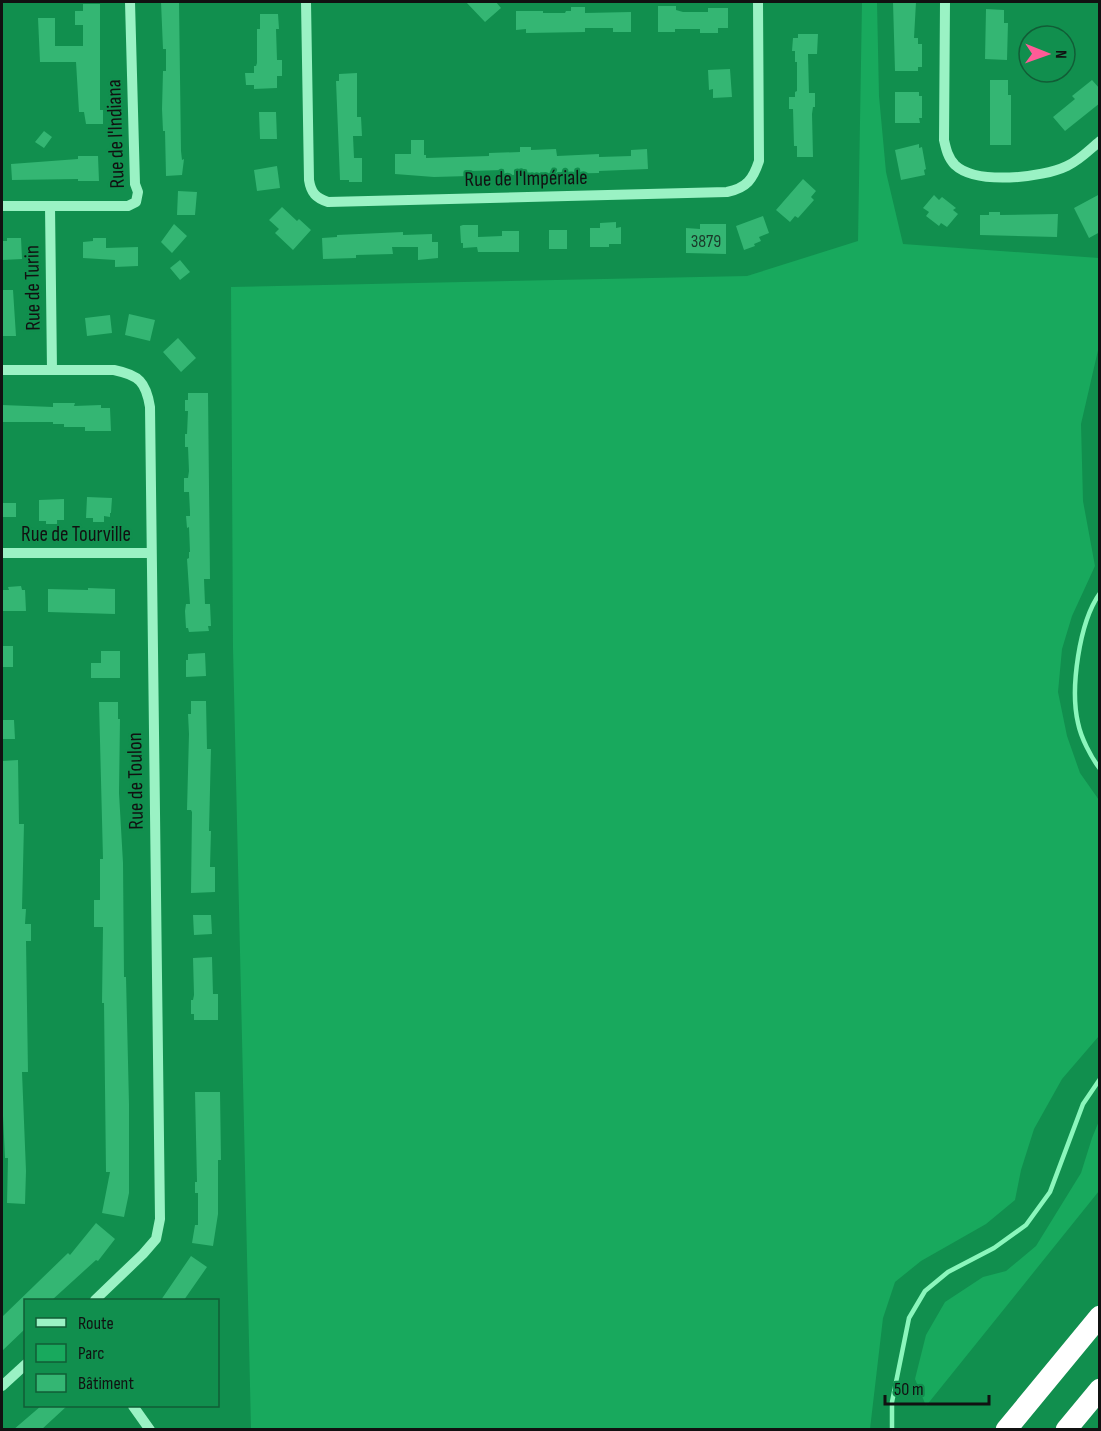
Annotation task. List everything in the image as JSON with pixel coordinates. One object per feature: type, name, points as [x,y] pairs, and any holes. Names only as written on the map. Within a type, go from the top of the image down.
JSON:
[{"type":"highway","points":[[1006,1430],[1100,1316]]},
{"type":"highway","points":[[1066,1430],[1100,1389]]},
{"type":"street","name":"Rue de l'Indiana","points":[[2,206],[128,206],[136,202],[138,192],[135,184],[130,2]]},
{"type":"street","name":"Rue de l'Impériale","points":[[306,2],[309,180],[311,191],[319,199],[328,202],[727,192],[739,189],[754,176],[759,161],[758,2]]},
{"type":"street","points":[[945,2],[944,140],[947,152],[954,164],[968,173],[986,177],[1036,176],[1066,167],[1100,141]]},
{"type":"street","name":"Rue de Turin","points":[[50,206],[52,370]]},
{"type":"street","name":"Rue de Toulon","points":[[2,370],[114,370],[129,373],[141,381],[148,391],[150,407],[160,1219],[156,1239],[96,1299]]},
{"type":"street","name":"Rue de Tourville","points":[[2,554],[152,553]]},
{"type":"street","points":[[2,1386],[24,1366]]},
{"type":"street","points":[[134,1407],[150,1430]]},
{"type":"green space","points":[[862,2],[877,2],[879,96],[886,172],[903,244],[1099,258],[1099,346],[1081,424],[1083,501],[1095,566],[1072,616],[1062,649],[1058,692],[1067,736],[1080,773],[1099,800],[1099,1036],[1062,1079],[1034,1129],[1021,1170],[1015,1200],[986,1224],[921,1261],[895,1282],[883,1318],[870,1429],[251,1429],[233,648],[231,287],[747,276],[858,241]]},
{"type":"green space","points":[[1099,1121],[1099,1191],[926,1406],[915,1379],[926,1335],[945,1302],[983,1277],[1006,1271],[1036,1246],[1081,1173]]},
{"type":"building","points":[[161,2],[179,2],[181,151],[182,160],[184,159],[182,175],[166,176],[162,109],[166,49],[163,49]]},
{"type":"building","points":[[466,2],[496,2],[501,8],[485,22]]},
{"type":"building","points":[[893,2],[916,2],[914,38],[918,38],[918,44],[922,44],[922,67],[918,67],[918,71],[895,71]]},
{"type":"building","points":[[83,4],[100,4],[100,110],[103,110],[103,124],[86,124],[84,112],[79,112],[76,62],[40,62],[38,18],[55,18],[55,46],[83,46],[83,25],[75,25],[75,11],[83,11]]},
{"type":"building","points":[[658,6],[676,6],[676,10],[683,12],[708,12],[708,8],[728,8],[728,28],[718,28],[718,33],[700,33],[700,29],[658,32]]},
{"type":"building","points":[[571,7],[585,7],[585,13],[631,12],[631,32],[613,32],[613,28],[585,28],[585,32],[526,33],[526,29],[516,30],[516,11],[565,13],[571,11]]},
{"type":"building","points":[[986,9],[1004,10],[1004,23],[1008,23],[1007,60],[985,59]]},
{"type":"building","points":[[260,14],[278,14],[277,60],[282,60],[282,76],[277,76],[277,88],[254,89],[254,85],[246,85],[245,73],[254,73],[254,66],[257,63],[257,29],[260,29]]},
{"type":"building","points":[[798,34],[818,34],[817,54],[808,54],[809,93],[815,93],[815,107],[813,107],[812,114],[813,157],[797,157],[797,146],[794,146],[793,109],[789,109],[789,97],[795,97],[797,91],[797,62],[795,62],[795,51],[792,51],[793,38],[798,38]]},
{"type":"building","points":[[730,69],[732,97],[713,98],[713,89],[709,90],[708,70]]},
{"type":"building","points":[[357,73],[357,117],[361,117],[362,136],[353,136],[354,158],[362,158],[362,182],[349,182],[349,180],[340,180],[336,81],[339,81],[339,74]]},
{"type":"building","points":[[990,80],[1008,80],[1008,95],[1011,95],[1011,145],[990,145]]},
{"type":"building","points":[[1092,80],[1100,89],[1100,103],[1065,131],[1053,117],[1075,99],[1072,96]]},
{"type":"building","points":[[895,92],[919,92],[919,96],[922,96],[920,123],[895,123]]},
{"type":"building","points":[[259,112],[276,112],[277,139],[260,139]]},
{"type":"building","points":[[44,131],[52,137],[44,148],[35,142]]},
{"type":"building","points":[[411,140],[424,140],[426,158],[489,156],[489,153],[520,152],[520,147],[531,147],[531,150],[556,149],[557,156],[599,154],[599,157],[631,156],[631,150],[647,149],[648,169],[599,171],[599,173],[503,175],[503,170],[469,171],[469,176],[434,177],[395,174],[395,154],[411,154]]},
{"type":"building","points":[[919,144],[919,148],[922,147],[925,175],[901,180],[895,150]]},
{"type":"building","points":[[78,156],[98,156],[99,181],[12,180],[11,164],[78,159]]},
{"type":"building","points":[[277,166],[280,188],[257,191],[254,170]]},
{"type":"building","points":[[803,179],[816,191],[811,197],[814,200],[798,218],[795,216],[790,222],[776,210]]},
{"type":"building","points":[[178,191],[197,192],[195,215],[177,215]]},
{"type":"building","points":[[1100,194],[1100,232],[1089,238],[1074,208]]},
{"type":"building","points":[[934,195],[939,200],[942,197],[956,208],[953,210],[958,214],[947,227],[941,223],[939,226],[926,216],[929,212],[923,208]]},
{"type":"building","points":[[282,207],[311,230],[293,250],[275,233],[279,229],[269,220]]},
{"type":"building","points":[[989,212],[1000,212],[1000,215],[1058,214],[1057,237],[980,235],[980,215],[989,215]]},
{"type":"building","points":[[763,216],[769,233],[759,237],[761,241],[754,244],[755,246],[744,250],[736,226]]},
{"type":"building","points":[[616,222],[616,228],[621,227],[621,244],[609,244],[609,247],[590,247],[590,228],[600,228],[600,223]]},
{"type":"building","points":[[174,224],[187,236],[172,253],[161,242]]},
{"type":"building","points":[[700,224],[726,224],[726,254],[686,253],[686,228],[700,229]]},
{"type":"building","points":[[478,225],[478,237],[502,236],[502,231],[519,231],[519,252],[478,252],[477,247],[463,248],[460,226]]},
{"type":"building","points":[[549,230],[567,230],[567,249],[549,249]]},
{"type":"building","points":[[403,232],[403,235],[432,234],[432,242],[438,242],[438,258],[418,260],[418,247],[392,247],[393,254],[323,259],[322,238],[337,237],[337,235]]},
{"type":"building","points":[[7,238],[21,238],[22,259],[2,260],[2,241],[7,241]]},
{"type":"building","points":[[93,238],[106,238],[106,248],[138,247],[138,266],[115,267],[115,260],[83,258],[83,242],[93,241]]},
{"type":"building","points":[[180,260],[190,272],[180,280],[170,268]]},
{"type":"building","points":[[2,290],[13,290],[16,336],[2,336]]},
{"type":"building","points":[[129,314],[155,320],[150,341],[125,335]]},
{"type":"building","points":[[110,315],[112,333],[87,336],[85,318]]},
{"type":"building","points":[[178,338],[196,358],[181,372],[163,352]]},
{"type":"building","points":[[188,393],[208,393],[210,579],[204,579],[205,604],[210,604],[211,626],[208,626],[209,631],[189,632],[186,628],[185,611],[186,604],[190,604],[187,559],[190,552],[189,527],[187,528],[186,516],[190,516],[190,512],[189,492],[184,492],[184,478],[188,478],[189,471],[188,447],[185,447],[188,411],[185,411],[185,400],[188,400]]},
{"type":"building","points":[[53,403],[75,403],[74,406],[101,405],[101,408],[110,408],[111,431],[85,431],[85,427],[64,427],[64,424],[53,424],[53,422],[2,422],[2,405],[53,407]]},
{"type":"building","points":[[87,497],[112,498],[110,517],[104,516],[104,522],[93,522],[93,518],[86,518]]},
{"type":"building","points":[[64,499],[64,520],[57,520],[57,524],[46,524],[46,521],[39,521],[39,500]]},
{"type":"building","points":[[2,503],[16,503],[16,517],[2,517]]},
{"type":"building","points":[[21,586],[22,590],[25,590],[26,611],[2,611],[2,590]]},
{"type":"building","points":[[88,588],[115,589],[115,614],[48,612],[48,589],[88,590]]},
{"type":"building","points":[[2,646],[13,646],[13,667],[2,667]]},
{"type":"building","points":[[101,651],[120,651],[120,678],[91,678],[91,663],[101,663]]},
{"type":"building","points":[[205,653],[206,676],[186,677],[188,654]]},
{"type":"building","points":[[191,701],[206,701],[207,749],[211,749],[210,867],[215,867],[215,892],[191,893],[192,812],[187,810],[188,714],[191,714]]},
{"type":"building","points":[[99,702],[118,702],[118,719],[120,719],[119,793],[129,1104],[129,1193],[124,1217],[102,1213],[110,1172],[106,1172],[104,1003],[102,1003],[103,927],[94,927],[94,900],[100,900],[100,859],[103,859]]},
{"type":"building","points":[[2,720],[14,720],[15,739],[2,739]]},
{"type":"building","points":[[18,760],[19,824],[24,824],[22,909],[26,909],[25,924],[31,924],[31,941],[26,941],[28,1072],[22,1072],[25,1204],[7,1203],[8,1158],[5,1158],[2,1095],[2,761]]},
{"type":"building","points":[[193,915],[211,915],[212,934],[194,935]]},
{"type":"building","points":[[212,957],[213,994],[218,994],[218,1020],[194,1020],[194,1014],[191,1014],[191,1000],[194,995],[193,958]]},
{"type":"building","points":[[195,1092],[220,1092],[221,1160],[218,1160],[218,1214],[213,1246],[192,1243],[195,1225],[198,1225],[198,1193],[195,1193],[195,1182],[197,1182]]},
{"type":"building","points":[[96,1223],[115,1239],[98,1261],[96,1260],[53,1299],[24,1299],[24,1330],[2,1351],[2,1317],[68,1253],[70,1255]]},
{"type":"building","points":[[191,1256],[207,1267],[185,1299],[162,1299]]},
{"type":"building","points":[[40,1407],[66,1407],[41,1430],[13,1430]]},
{"type":"waterway","points":[[1100,593],[1082,638],[1075,692],[1079,729],[1100,769]]},
{"type":"waterway","points":[[892,1430],[892,1402],[909,1318],[925,1291],[948,1272],[994,1248],[1026,1225],[1050,1192],[1083,1104],[1100,1079]]}]
